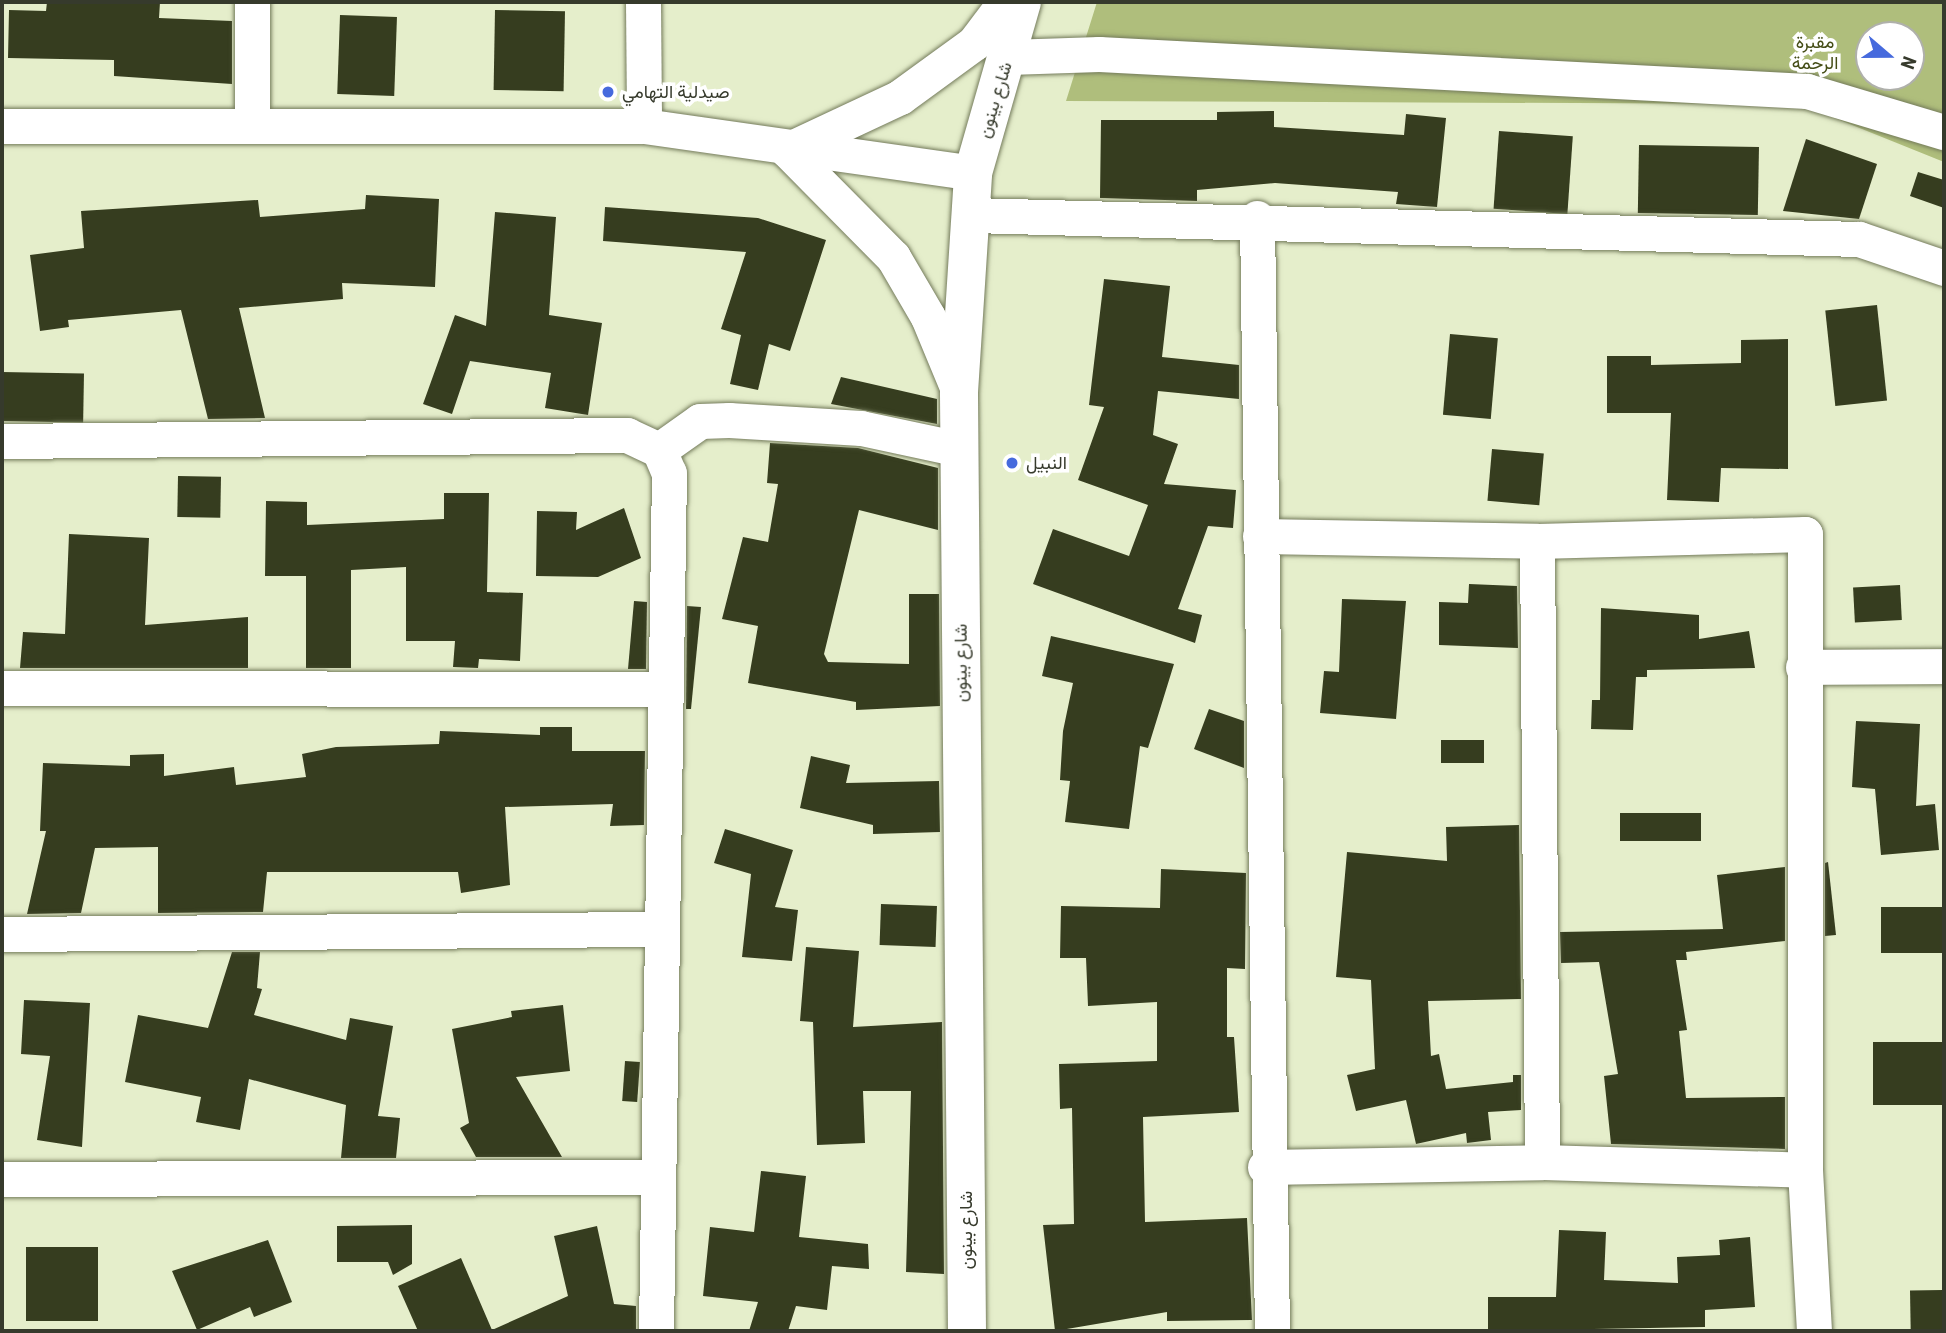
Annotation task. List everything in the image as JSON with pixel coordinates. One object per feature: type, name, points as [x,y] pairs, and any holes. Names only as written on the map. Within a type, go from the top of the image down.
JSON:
[{"type":"street","points":[[252,122],[253,2]]},
{"type":"street","points":[[643,2],[644,126]]},
{"type":"street","points":[[787,150],[900,97],[974,43],[1005,2]]},
{"type":"street","name":"شارع بينون","points":[[967,1331],[959,392],[973,173],[1009,57],[1022,2]]},
{"type":"street","points":[[1009,57],[1099,54],[1807,91],[1942,135]]},
{"type":"street","points":[[2,126],[252,122],[644,126],[787,150],[973,173]]},
{"type":"street","points":[[787,150],[893,257],[959,392]]},
{"type":"street","points":[[972,215],[1257,218],[1859,239],[1944,268]]},
{"type":"street","points":[[1257,218],[1265,1167],[1272,1331]]},
{"type":"street","points":[[659,450],[700,421],[729,420],[862,428],[959,449]]},
{"type":"street","points":[[2,441],[627,435],[659,450],[669,473],[658,929],[656,1331]]},
{"type":"street","points":[[1260,536],[1537,541],[1805,534],[1805,1170],[1814,1331]]},
{"type":"street","points":[[1537,541],[1542,1162]]},
{"type":"street","points":[[1803,667],[1944,666]]},
{"type":"street","points":[[2,688],[662,689]]},
{"type":"street","points":[[2,934],[658,929]]},
{"type":"street","points":[[1265,1167],[1542,1162],[1805,1170]]},
{"type":"street","points":[[2,1178],[655,1177]]},
{"type":"green space","name":"مقبرة الرحمة","points":[[1097,2],[1944,2],[1944,162],[1800,104],[1066,101]]},
{"type":"building","points":[[47,2],[160,2],[159,18],[232,21],[232,84],[114,76],[114,60],[8,58],[9,10],[46,11]]},
{"type":"building","points":[[495,10],[565,11],[564,91],[494,90]]},
{"type":"building","points":[[340,15],[397,17],[394,96],[337,94]]},
{"type":"building","points":[[1274,111],[1274,127],[1404,135],[1406,114],[1446,118],[1437,207],[1396,204],[1398,192],[1275,183],[1197,190],[1197,201],[1100,198],[1101,120],[1217,120],[1217,112]]},
{"type":"building","points":[[1499,131],[1573,136],[1567,214],[1494,209]]},
{"type":"building","points":[[1806,139],[1877,164],[1859,219],[1783,211]]},
{"type":"building","points":[[1639,145],[1759,147],[1758,215],[1638,213]]},
{"type":"building","points":[[1918,172],[1944,180],[1944,208],[1910,196]]},
{"type":"building","points":[[366,195],[439,199],[435,287],[342,283],[343,299],[239,308],[265,418],[208,419],[181,310],[68,320],[69,327],[40,331],[30,255],[84,248],[81,211],[258,200],[260,217],[365,209]]},
{"type":"building","points":[[605,207],[758,218],[826,240],[790,351],[769,344],[758,390],[730,384],[741,335],[721,329],[746,252],[603,241]]},
{"type":"building","points":[[495,212],[556,217],[549,315],[602,323],[588,415],[545,408],[551,373],[470,361],[452,414],[423,404],[455,315],[486,326]]},
{"type":"building","points":[[1104,279],[1170,286],[1162,357],[1239,365],[1239,399],[1158,391],[1153,435],[1178,444],[1164,484],[1236,490],[1233,528],[1208,526],[1178,609],[1202,615],[1195,643],[1033,584],[1053,529],[1129,556],[1148,505],[1078,480],[1104,407],[1089,405]]},
{"type":"building","points":[[1877,305],[1887,400],[1835,406],[1825,310]]},
{"type":"building","points":[[1450,334],[1498,338],[1491,419],[1443,415]]},
{"type":"building","points":[[1788,339],[1788,469],[1721,468],[1719,502],[1667,500],[1671,413],[1607,413],[1607,356],[1651,356],[1651,365],[1741,363],[1741,340]]},
{"type":"building","points":[[2,372],[84,373],[83,422],[2,421]]},
{"type":"building","points":[[841,377],[937,399],[937,424],[831,404]]},
{"type":"building","points":[[770,443],[858,448],[938,468],[938,530],[859,510],[824,654],[828,662],[909,664],[909,594],[939,594],[940,706],[856,710],[856,702],[748,683],[758,626],[722,619],[743,537],[768,542],[778,484],[767,483]]},
{"type":"building","points":[[1492,449],[1544,454],[1539,505],[1487,501]]},
{"type":"building","points":[[178,476],[221,477],[220,518],[177,517]]},
{"type":"building","points":[[444,493],[489,493],[487,592],[523,593],[520,661],[479,659],[478,668],[453,667],[455,641],[406,641],[406,567],[351,570],[351,668],[306,668],[306,576],[265,576],[266,501],[307,502],[307,525],[444,519]]},
{"type":"building","points":[[624,508],[641,558],[598,577],[536,576],[537,511],[577,512],[576,530]]},
{"type":"building","points":[[69,534],[149,538],[145,625],[248,617],[248,668],[20,668],[23,632],[65,634]]},
{"type":"building","points":[[1469,584],[1517,586],[1518,648],[1439,645],[1439,602],[1468,603]]},
{"type":"building","points":[[1900,585],[1902,620],[1855,622],[1853,587]]},
{"type":"building","points":[[1342,599],[1406,601],[1396,719],[1320,713],[1324,671],[1339,672]]},
{"type":"building","points":[[634,601],[647,602],[646,669],[628,669]]},
{"type":"building","points":[[687,606],[701,607],[691,709],[686,709]]},
{"type":"building","points":[[1601,608],[1699,615],[1699,639],[1749,631],[1755,668],[1647,670],[1647,677],[1636,677],[1633,730],[1591,729],[1592,700],[1600,700]]},
{"type":"building","points":[[1051,636],[1174,664],[1148,748],[1140,746],[1129,829],[1065,822],[1070,781],[1060,780],[1063,731],[1073,683],[1042,676]]},
{"type":"building","points":[[1209,709],[1244,721],[1244,768],[1194,749]]},
{"type":"building","points":[[1856,721],[1920,724],[1916,806],[1935,804],[1939,850],[1881,855],[1875,789],[1852,787]]},
{"type":"building","points":[[540,727],[572,727],[572,751],[645,751],[644,825],[610,826],[613,804],[505,807],[510,885],[461,893],[458,872],[267,872],[263,912],[158,913],[158,847],[95,848],[81,913],[27,914],[46,831],[40,831],[43,763],[130,766],[130,755],[164,754],[164,776],[234,767],[236,785],[306,777],[302,754],[336,747],[439,744],[440,731],[540,735]]},
{"type":"building","points":[[1441,740],[1484,740],[1484,763],[1441,763]]},
{"type":"building","points":[[811,756],[850,765],[846,783],[939,781],[940,832],[873,834],[873,825],[800,808]]},
{"type":"building","points":[[1620,813],[1701,813],[1701,841],[1620,841]]},
{"type":"building","points":[[1519,825],[1521,999],[1428,1001],[1431,1056],[1439,1054],[1446,1089],[1513,1082],[1513,1075],[1521,1075],[1521,1110],[1488,1112],[1491,1140],[1467,1143],[1466,1133],[1416,1144],[1406,1100],[1356,1111],[1347,1075],[1375,1069],[1371,980],[1336,977],[1347,852],[1447,861],[1446,827]]},
{"type":"building","points":[[725,829],[793,850],[775,907],[798,910],[792,961],[742,957],[751,874],[714,863]]},
{"type":"building","points":[[1828,862],[1836,935],[1825,936],[1825,863]]},
{"type":"building","points":[[1785,867],[1785,941],[1686,952],[1687,960],[1676,960],[1687,1030],[1679,1031],[1686,1098],[1785,1097],[1785,1149],[1611,1144],[1604,1076],[1618,1074],[1599,962],[1561,963],[1560,932],[1723,929],[1717,875]]},
{"type":"building","points":[[1161,869],[1246,873],[1245,969],[1227,968],[1227,1037],[1234,1037],[1239,1112],[1143,1117],[1145,1222],[1247,1218],[1252,1320],[1167,1321],[1167,1312],[1055,1331],[1043,1225],[1074,1224],[1072,1108],[1060,1109],[1059,1064],[1157,1061],[1157,1002],[1088,1006],[1086,958],[1060,958],[1061,906],[1160,908]]},
{"type":"building","points":[[881,904],[937,906],[936,947],[880,945]]},
{"type":"building","points":[[1881,907],[1944,907],[1944,953],[1881,953]]},
{"type":"building","points":[[806,947],[859,951],[853,1027],[942,1022],[944,1274],[906,1272],[911,1091],[863,1091],[865,1143],[817,1145],[813,1022],[800,1021]]},
{"type":"building","points":[[232,952],[260,952],[257,988],[262,989],[254,1015],[346,1040],[350,1018],[393,1026],[378,1116],[400,1118],[396,1158],[341,1158],[346,1105],[249,1079],[240,1130],[196,1122],[201,1097],[125,1082],[138,1015],[208,1028]]},
{"type":"building","points":[[24,1000],[90,1003],[82,1147],[37,1140],[50,1056],[21,1054]]},
{"type":"building","points":[[563,1005],[570,1071],[516,1077],[562,1157],[476,1157],[460,1128],[469,1123],[452,1029],[512,1017],[511,1011]]},
{"type":"building","points":[[1873,1042],[1944,1042],[1944,1105],[1873,1105]]},
{"type":"building","points":[[625,1061],[640,1062],[637,1102],[622,1101]]},
{"type":"building","points":[[761,1171],[806,1176],[799,1237],[868,1244],[869,1269],[832,1266],[827,1310],[796,1306],[788,1331],[749,1331],[758,1302],[703,1296],[710,1227],[754,1232]]},
{"type":"building","points":[[412,1225],[412,1264],[393,1275],[388,1262],[337,1262],[337,1226]]},
{"type":"building","points":[[597,1226],[614,1304],[636,1306],[636,1331],[418,1331],[398,1286],[461,1258],[492,1330],[568,1296],[554,1236]]},
{"type":"building","points":[[1559,1230],[1606,1232],[1604,1280],[1678,1283],[1677,1257],[1720,1255],[1719,1240],[1750,1237],[1755,1307],[1705,1310],[1705,1327],[1488,1331],[1488,1297],[1556,1297]]},
{"type":"building","points":[[268,1240],[292,1302],[254,1317],[250,1307],[197,1330],[172,1271]]},
{"type":"building","points":[[26,1247],[98,1247],[98,1321],[26,1321]]},
{"type":"building","points":[[1943,1290],[1944,1331],[1911,1331],[1910,1291]]},
{"type":"place","name":"صيدلية التهامي","points":[[608,92]]},
{"type":"place","name":"النبيل","points":[[1012,463]]}]
